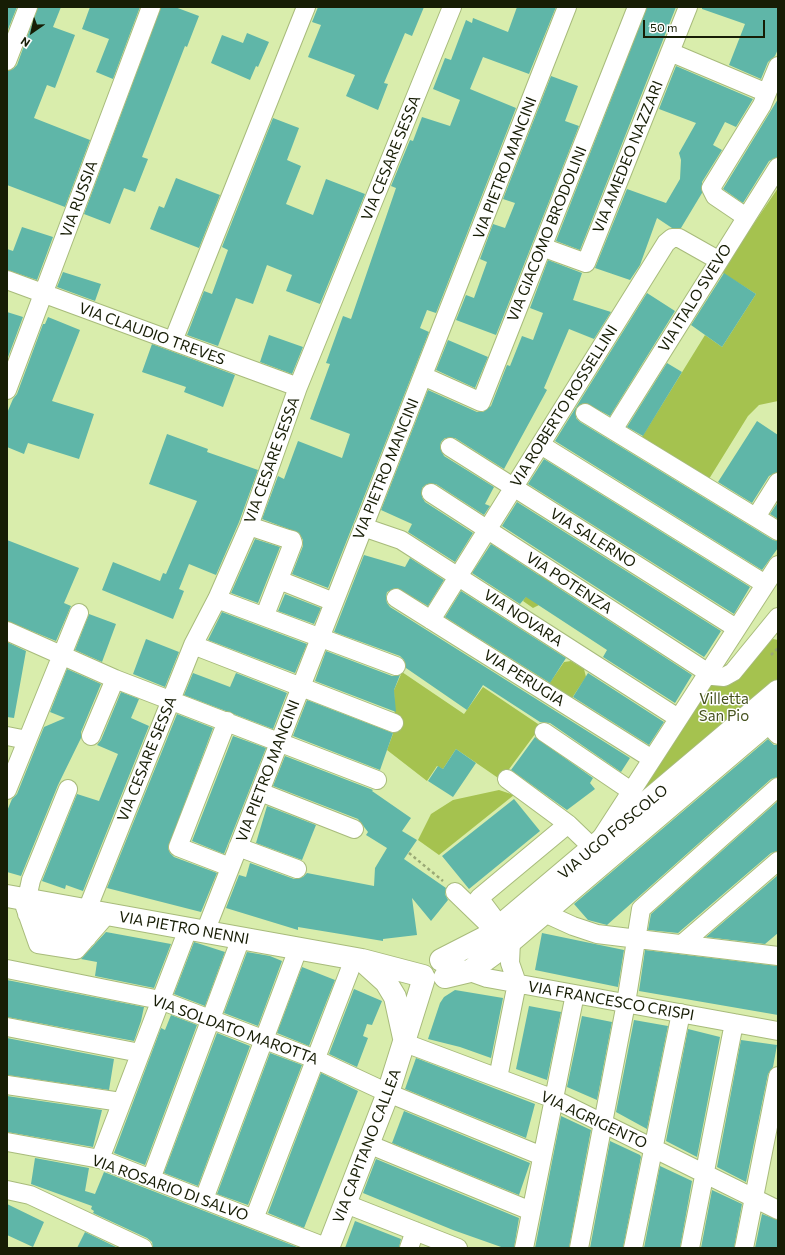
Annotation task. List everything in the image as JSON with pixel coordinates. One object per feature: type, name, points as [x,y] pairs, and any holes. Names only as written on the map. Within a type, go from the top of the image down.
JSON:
[{"type":"main road","name":"VIA UGO FOSCOLO","points":[[434,971],[470,971],[502,933],[594,848],[778,691]]},
{"type":"main road","name":"VIA UGO FOSCOLO","points":[[434,971],[502,933],[547,912],[774,724]]},
{"type":"main road","name":"VIA PIETRO NENNI","points":[[23,909],[93,922],[197,930],[358,960],[394,958],[434,971]]},
{"type":"main road","points":[[358,960],[386,982],[395,997],[405,1043]]},
{"type":"main road","name":"VIA CAPITANO CALLEA","points":[[328,1248],[388,1093],[405,1043],[434,971]]},
{"type":"street","points":[[7,61],[28,7]]},
{"type":"street","name":"VIA RUSSIA","points":[[7,390],[151,7]]},
{"type":"street","points":[[173,341],[306,7]]},
{"type":"street","name":"VIA CESARE SESSA","points":[[93,922],[171,700],[193,646],[217,599],[249,526],[298,387],[452,7]]},
{"type":"street","name":"VIA PIETRO MANCINI","points":[[100,1159],[160,1000],[230,867],[567,7]]},
{"type":"street","name":"VIA GIACOMO BRODOLINI","points":[[423,376],[480,402],[637,7]]},
{"type":"street","name":"VIA AMEDEO NAZZARI","points":[[542,247],[586,263],[688,7]]},
{"type":"street","points":[[670,52],[767,93]]},
{"type":"street","points":[[746,217],[715,196],[711,188],[762,105],[778,66]]},
{"type":"street","name":"VIA ITALO SVEVO","points":[[613,430],[718,260],[778,167]]},
{"type":"street","name":"VIA ROBERTO ROSSELLINI","points":[[431,620],[666,243],[672,238],[679,238],[718,260]]},
{"type":"street","name":"VIA CLAUDIO TREVES","points":[[7,280],[298,387]]},
{"type":"street","points":[[585,413],[778,531]]},
{"type":"street","points":[[541,445],[765,584]]},
{"type":"street","name":"VIA SALERNO","points":[[450,447],[736,628]]},
{"type":"street","points":[[756,517],[778,482]]},
{"type":"street","name":"VIA POTENZA","points":[[431,493],[708,673]]},
{"type":"street","points":[[249,526],[292,540],[293,544],[265,615]]},
{"type":"street","name":"VIA NOVARA","points":[[363,527],[401,540],[678,718]]},
{"type":"street","points":[[507,779],[568,824],[594,848],[778,564]]},
{"type":"street","points":[[279,580],[334,602]]},
{"type":"street","name":"VIA PERUGIA","points":[[396,598],[652,759]]},
{"type":"street","points":[[217,599],[265,615],[396,666]]},
{"type":"street","points":[[7,790],[60,655],[79,613]]},
{"type":"street","points":[[708,673],[718,677],[729,676],[776,622]]},
{"type":"street","points":[[7,631],[115,679],[377,780]]},
{"type":"street","points":[[193,646],[394,723]]},
{"type":"street","points":[[91,736],[115,679]]},
{"type":"street","points":[[227,721],[178,848],[230,867]]},
{"type":"street","points":[[544,732],[631,791]]},
{"type":"street","points":[[7,736],[27,740]]},
{"type":"street","points":[[579,1248],[626,1003],[641,909],[778,787]]},
{"type":"street","points":[[68,789],[31,880],[23,909],[38,944],[76,950],[93,922]]},
{"type":"street","points":[[260,792],[354,829]]},
{"type":"street","points":[[498,1078],[517,983],[502,933],[479,898],[568,824]]},
{"type":"street","points":[[238,846],[297,869]]},
{"type":"street","points":[[682,944],[778,862]]},
{"type":"street","points":[[455,892],[502,933]]},
{"type":"street","points":[[547,912],[551,916],[597,934],[778,956]]},
{"type":"street","points":[[151,1179],[241,938]]},
{"type":"street","points":[[204,1199],[298,949]]},
{"type":"street","points":[[254,1219],[315,1059],[358,960]]},
{"type":"street","name":"VIA SOLDATO MAROTTA","points":[[7,969],[160,1000],[264,1038],[315,1059],[388,1093],[542,1156]]},
{"type":"street","name":"VIA FRANCESCO CRISPI","points":[[470,971],[487,978],[778,1031]]},
{"type":"street","points":[[524,1248],[575,994]]},
{"type":"street","points":[[633,1248],[681,1013]]},
{"type":"street","points":[[690,1248],[734,1023]]},
{"type":"street","points":[[7,1027],[140,1053]]},
{"type":"street","name":"VIA AGRIGENTO","points":[[405,1043],[554,1099],[654,1147],[778,1210]]},
{"type":"street","points":[[744,1248],[778,1076]]},
{"type":"street","points":[[7,1085],[121,1102]]},
{"type":"street","name":"VIA ROSARIO DI SALVO","points":[[7,1142],[100,1159],[328,1248]]},
{"type":"street","points":[[368,1144],[531,1211]]},
{"type":"street","points":[[7,1190],[30,1195],[143,1248]]},
{"type":"street","points":[[346,1204],[458,1248]]},
{"type":"street","points":[[409,1248],[415,1231]]},
{"type":"path","points":[[409,853],[455,892]]},
{"type":"green space","points":[[778,188],[778,401],[759,405],[748,416],[709,479],[642,437],[705,335],[722,347],[756,294],[721,272]]},
{"type":"green space","points":[[543,569],[556,578],[539,605],[533,608],[523,601]]},
{"type":"green space","name":"Villetta San Pio","points":[[773,639],[778,640],[778,691],[637,812],[644,784],[713,683],[729,684],[769,641]]},
{"type":"green space","points":[[571,661],[584,669],[586,677],[572,698],[549,684],[564,662]]},
{"type":"green space","points":[[402,672],[464,714],[483,687],[541,726],[501,780],[456,749],[443,769],[437,766],[427,781],[387,750],[395,728],[394,690]]},
{"type":"green space","points":[[499,790],[514,795],[439,855],[418,840],[431,814],[453,800]]},
{"type":"building","points":[[7,7],[17,7],[7,32]]},
{"type":"building","points":[[38,7],[61,7],[53,27],[75,35],[55,88],[47,85],[34,118],[90,140],[65,207],[7,185],[7,71],[13,69],[17,65]]},
{"type":"building","points":[[90,7],[140,7],[113,79],[96,72],[109,39],[82,29]]},
{"type":"building","points":[[161,7],[175,7],[199,16],[187,47],[185,46],[142,157],[148,159],[135,192],[124,188],[110,224],[84,214]]},
{"type":"building","points":[[318,7],[424,7],[412,36],[405,33],[384,83],[388,84],[378,110],[346,96],[355,75],[308,57],[321,25],[312,22]]},
{"type":"building","points":[[517,7],[556,7],[529,74],[483,57],[470,89],[516,108],[436,313],[427,310],[420,328],[429,332],[328,588],[292,574],[303,546],[303,540],[299,533],[262,519],[278,476],[284,479],[298,441],[342,458],[350,434],[310,419],[330,364],[326,363],[343,316],[351,319],[396,188],[391,186],[410,140],[413,141],[422,117],[450,126],[460,100],[433,89],[445,58],[451,60],[466,20],[472,23],[473,18],[508,32]]},
{"type":"building","points":[[647,7],[676,7],[580,250],[556,241]]},
{"type":"building","points":[[702,7],[778,7],[778,49],[775,56],[768,62],[761,79],[729,65],[745,24],[702,9]]},
{"type":"building","points":[[247,33],[269,42],[258,67],[256,66],[250,80],[211,63],[222,35],[243,43]]},
{"type":"building","points":[[676,66],[753,99],[736,127],[725,122],[713,145],[722,150],[702,182],[702,193],[681,228],[672,228],[657,218],[640,265],[630,280],[595,268],[627,189],[666,203],[680,179],[681,160],[679,153],[696,123],[659,109]]},
{"type":"building","points":[[551,76],[578,86],[565,121],[579,126],[496,335],[456,320],[466,295],[474,298],[487,262],[480,259],[493,224],[505,228],[515,203],[503,199]]},
{"type":"building","points":[[778,99],[778,157],[769,161],[743,203],[723,189]]},
{"type":"building","points":[[273,118],[299,128],[287,160],[301,166],[286,204],[313,215],[326,179],[365,194],[320,304],[286,291],[292,275],[267,265],[253,304],[236,298],[218,346],[187,335],[204,291],[212,294],[228,250],[222,247]]},
{"type":"building","points":[[176,178],[220,195],[199,248],[150,229],[159,206],[164,208]]},
{"type":"building","points":[[22,227],[53,237],[37,280],[7,270],[7,249],[13,251]]},
{"type":"building","points":[[548,260],[582,273],[573,300],[611,312],[594,339],[569,329],[544,388],[547,390],[504,469],[455,438],[445,438],[441,442],[440,447],[444,456],[494,487],[485,504],[490,506],[484,515],[436,484],[427,484],[422,488],[422,497],[425,502],[473,533],[455,562],[408,532],[412,524],[381,510],[428,390],[477,412],[483,412],[491,406],[507,365],[510,366],[522,336],[533,340],[543,313],[530,308]]},
{"type":"building","points":[[63,272],[101,284],[95,301],[57,287]]},
{"type":"building","points":[[724,273],[756,294],[722,347],[691,325]]},
{"type":"building","points":[[647,293],[675,311],[610,416],[585,403],[576,408],[576,418],[580,422],[773,540],[778,541],[778,548],[762,570],[555,441]]},
{"type":"building","points":[[7,312],[23,317],[7,360]]},
{"type":"building","points":[[48,317],[80,330],[52,401],[94,414],[79,459],[28,443],[24,454],[7,447],[7,413],[13,399],[17,394],[43,324],[45,324]]},
{"type":"building","points":[[269,335],[303,347],[292,374],[260,362]]},
{"type":"building","points":[[448,340],[488,357],[475,388],[436,370]]},
{"type":"building","points":[[152,344],[235,375],[223,407],[184,392],[186,387],[142,372]]},
{"type":"building","points":[[667,363],[682,372],[643,436],[627,427]]},
{"type":"building","points":[[757,421],[778,435],[778,472],[769,476],[752,503],[718,482]]},
{"type":"building","points":[[167,434],[208,449],[207,452],[258,470],[239,522],[216,575],[189,564],[179,589],[184,591],[173,619],[102,590],[113,562],[160,581],[163,573],[166,574],[197,501],[149,484]]},
{"type":"building","points":[[544,459],[750,587],[734,614],[528,484]]},
{"type":"building","points":[[517,502],[721,631],[704,657],[502,526]]},
{"type":"building","points":[[778,502],[778,519],[770,514]]},
{"type":"building","points":[[255,539],[280,547],[258,603],[231,593]]},
{"type":"building","points":[[7,540],[79,568],[64,603],[71,606],[56,641],[7,621]]},
{"type":"building","points":[[491,544],[692,675],[675,703],[603,657],[607,650],[526,597],[520,604],[472,573]]},
{"type":"building","points":[[364,555],[405,567],[410,558],[444,580],[428,606],[397,588],[387,592],[387,603],[390,607],[630,758],[621,772],[550,723],[540,722],[483,685],[467,710],[406,668],[404,660],[400,656],[334,632]]},
{"type":"building","points":[[461,591],[566,658],[550,683],[445,617]]},
{"type":"building","points":[[285,594],[321,608],[314,624],[278,611]]},
{"type":"building","points":[[222,612],[307,644],[295,673],[208,640]]},
{"type":"building","points":[[89,614],[116,624],[102,662],[75,650]]},
{"type":"building","points":[[146,639],[179,652],[165,687],[133,674]]},
{"type":"building","points":[[7,642],[26,651],[14,718],[7,717]]},
{"type":"building","points":[[326,651],[392,676],[400,675],[394,690],[396,712],[315,681]]},
{"type":"building","points":[[67,669],[101,684],[81,732],[81,738],[58,785],[21,876],[7,872],[7,811],[12,799],[17,794],[44,727],[65,718],[50,712]]},
{"type":"building","points":[[193,673],[230,687],[236,673],[287,693],[273,729],[184,695]]},
{"type":"building","points":[[588,673],[664,722],[649,745],[573,697]]},
{"type":"building","points":[[121,692],[139,699],[131,718],[149,726],[83,891],[66,885],[65,889],[42,881],[77,794],[99,801],[118,754],[97,745],[101,740]]},
{"type":"building","points":[[307,700],[393,733],[380,770],[293,736]]},
{"type":"building","points":[[177,714],[213,728],[168,848],[174,857],[217,873],[201,912],[107,888]]},
{"type":"building","points":[[233,736],[266,748],[224,854],[192,841]]},
{"type":"building","points":[[535,737],[593,778],[590,783],[595,789],[567,810],[511,770]]},
{"type":"building","points":[[768,739],[774,745],[778,745],[778,777],[771,779],[607,925],[588,920],[574,904]]},
{"type":"building","points":[[456,749],[476,763],[453,797],[428,781],[438,766],[443,769]]},
{"type":"building","points":[[285,756],[373,790],[372,791],[411,818],[402,831],[417,840],[404,859],[446,888],[445,894],[448,900],[431,921],[412,898],[417,935],[383,939],[383,941],[298,927],[298,930],[226,908],[239,875],[246,877],[250,863],[294,879],[303,877],[307,873],[374,886],[375,868],[387,848],[366,835],[368,832],[358,819],[273,786]]},
{"type":"building","points":[[514,799],[540,831],[469,889],[442,856]]},
{"type":"building","points":[[778,801],[778,851],[771,853],[678,933],[648,930],[651,914]]},
{"type":"building","points":[[267,806],[316,825],[302,860],[256,843]]},
{"type":"building","points":[[778,875],[778,933],[765,944],[706,937]]},
{"type":"building","points":[[106,932],[171,944],[154,988],[95,976],[97,962],[81,959]]},
{"type":"building","points":[[542,933],[624,950],[618,987],[535,970]]},
{"type":"building","points":[[194,942],[225,952],[205,1006],[174,994]]},
{"type":"building","points":[[645,950],[778,966],[778,1015],[639,991]]},
{"type":"building","points":[[247,952],[270,956],[282,961],[258,1026],[224,1013]]},
{"type":"building","points":[[302,967],[335,980],[309,1046],[277,1033]]},
{"type":"building","points":[[7,980],[144,1007],[134,1041],[7,1017]]},
{"type":"building","points":[[354,989],[382,1001],[372,1025],[367,1024],[363,1036],[368,1038],[357,1067],[329,1054]]},
{"type":"building","points":[[455,990],[503,998],[491,1058],[460,1047],[428,1039],[440,1003],[444,997]]},
{"type":"building","points":[[529,1006],[561,1012],[547,1080],[516,1069]]},
{"type":"building","points":[[171,1015],[197,1025],[145,1165],[114,1153],[161,1028],[165,1030]]},
{"type":"building","points":[[582,1016],[612,1022],[597,1100],[567,1087]]},
{"type":"building","points":[[634,1020],[668,1026],[647,1129],[616,1112]]},
{"type":"building","points":[[688,1029],[720,1037],[697,1157],[666,1141]]},
{"type":"building","points":[[217,1033],[250,1046],[198,1186],[164,1173]]},
{"type":"building","points":[[7,1038],[114,1059],[109,1090],[7,1075]]},
{"type":"building","points":[[741,1040],[777,1045],[773,1067],[768,1074],[746,1182],[717,1167]]},
{"type":"building","points":[[270,1053],[302,1065],[248,1205],[217,1194]]},
{"type":"building","points":[[416,1058],[535,1104],[526,1138],[405,1089]]},
{"type":"building","points":[[321,1073],[358,1091],[304,1228],[268,1213]]},
{"type":"building","points":[[7,1096],[102,1110],[93,1147],[7,1132]]},
{"type":"building","points":[[404,1111],[530,1163],[519,1195],[392,1143]]},
{"type":"building","points":[[561,1116],[591,1130],[569,1248],[535,1248]]},
{"type":"building","points":[[610,1141],[640,1155],[641,1157],[623,1248],[590,1248]]},
{"type":"building","points":[[35,1158],[89,1168],[85,1191],[95,1194],[104,1172],[297,1247],[153,1248],[152,1242],[147,1238],[93,1213],[94,1211],[91,1209],[92,1206],[31,1184]]},
{"type":"building","points":[[376,1159],[519,1218],[514,1248],[504,1248],[453,1230],[363,1193]]},
{"type":"building","points":[[660,1166],[692,1181],[680,1248],[644,1248]]},
{"type":"building","points":[[712,1190],[742,1204],[734,1248],[701,1248]]},
{"type":"building","points":[[7,1204],[44,1222],[33,1247],[7,1235]]},
{"type":"building","points":[[762,1214],[778,1220],[778,1248],[755,1248]]},
{"type":"building","points":[[355,1221],[401,1239],[399,1248],[345,1248]]},
{"type":"building","points":[[85,1232],[118,1248],[77,1248]]}]
